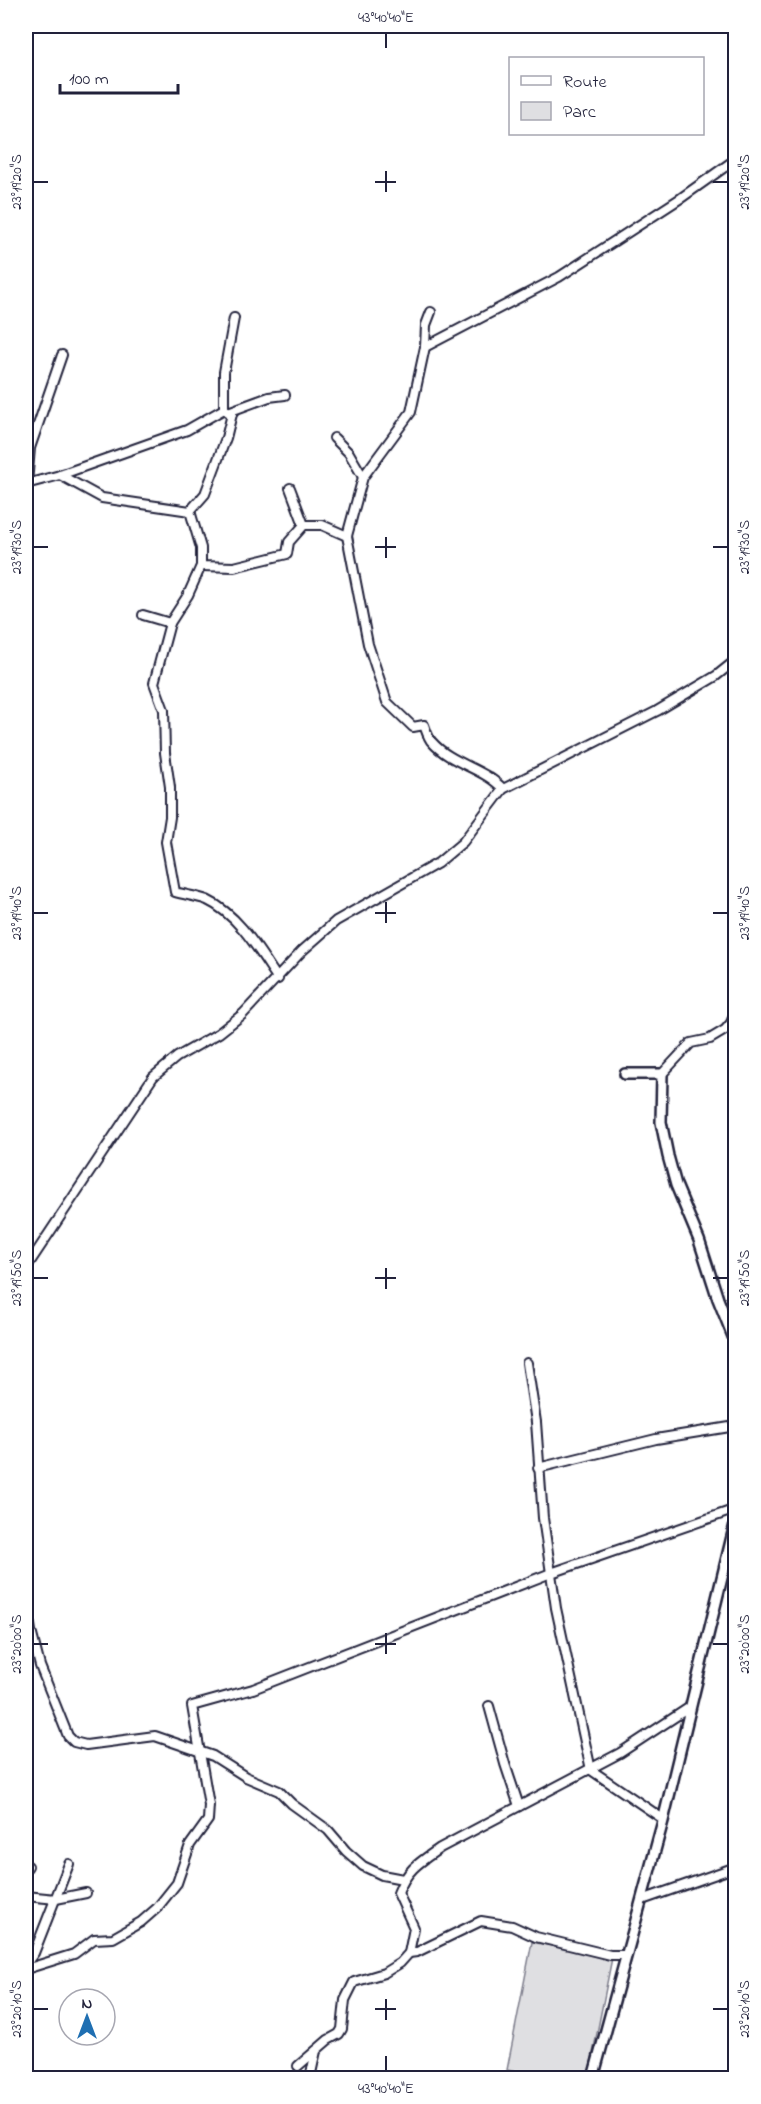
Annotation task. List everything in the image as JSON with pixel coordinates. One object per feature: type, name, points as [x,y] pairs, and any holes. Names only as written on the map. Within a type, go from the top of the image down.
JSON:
[{"type":"street","points":[[425,347],[559,277],[681,198],[735,159]]},
{"type":"street","points":[[431,312],[426,325],[425,347],[411,412],[363,477],[347,536],[369,644],[387,702],[413,727],[423,725],[431,741],[455,759],[496,780],[503,789]]},
{"type":"street","points":[[226,411],[224,372],[234,318]]},
{"type":"street","points":[[62,355],[30,448],[26,484],[60,475],[187,430],[226,411],[285,395]]},
{"type":"street","points":[[190,511],[205,494],[226,438],[232,414],[226,411]]},
{"type":"street","points":[[334,438],[349,453],[363,477]]},
{"type":"street","points":[[60,475],[102,498],[190,511]]},
{"type":"street","points":[[290,488],[304,525]]},
{"type":"street","points":[[190,511],[201,548],[201,566],[188,595],[170,623],[154,683],[164,710],[165,753],[170,787],[170,817],[166,842],[175,892],[206,900],[231,916],[278,979]]},
{"type":"street","points":[[201,566],[234,567],[287,554],[289,542],[304,525],[322,525],[347,536]]},
{"type":"street","points":[[143,615],[170,623]]},
{"type":"street","points":[[26,1268],[153,1077],[177,1057],[219,1033],[243,1014],[302,951],[336,921],[438,863],[463,842],[503,789],[657,711],[716,676],[735,660]]},
{"type":"street","points":[[735,1010],[731,1023],[725,1030],[710,1039],[691,1043],[662,1074],[661,1122],[676,1185],[699,1240],[735,1344]]},
{"type":"street","points":[[626,1074],[662,1074]]},
{"type":"street","points":[[526,1363],[536,1422],[543,1518],[556,1608],[591,1770],[663,1819]]},
{"type":"street","points":[[538,1468],[656,1439],[735,1426]]},
{"type":"street","points":[[26,1969],[74,1954],[94,1939],[113,1938],[141,1922],[157,1908],[177,1883],[190,1845],[208,1820],[209,1805],[192,1706],[253,1689],[551,1573],[735,1509]]},
{"type":"street","points":[[593,2079],[663,1819],[735,1520]]},
{"type":"street","points":[[26,1598],[40,1666],[68,1736],[74,1742],[86,1745],[155,1736],[213,1756],[246,1777],[279,1791],[292,1804],[328,1830],[363,1866],[382,1875],[403,1879]]},
{"type":"street","points":[[489,1706],[519,1806]]},
{"type":"street","points":[[297,2066],[328,2040],[339,2034],[342,2029],[345,2000],[354,1982],[384,1973],[400,1963],[409,1953],[414,1928],[398,1893],[403,1879],[416,1864],[440,1848],[591,1770],[690,1707]]},
{"type":"street","points":[[26,1964],[34,1953],[69,1864]]},
{"type":"street","points":[[642,1900],[735,1867]]},
{"type":"street","points":[[26,1896],[56,1899],[86,1893]]},
{"type":"street","points":[[409,1953],[417,1952],[481,1921],[512,1926],[536,1937],[610,1955],[626,1955]]},
{"type":"street","points":[[310,2079],[316,2050]]},
{"type":"green space","points":[[532,1942],[612,1958],[588,2078],[550,2078],[507,2070]]}]
